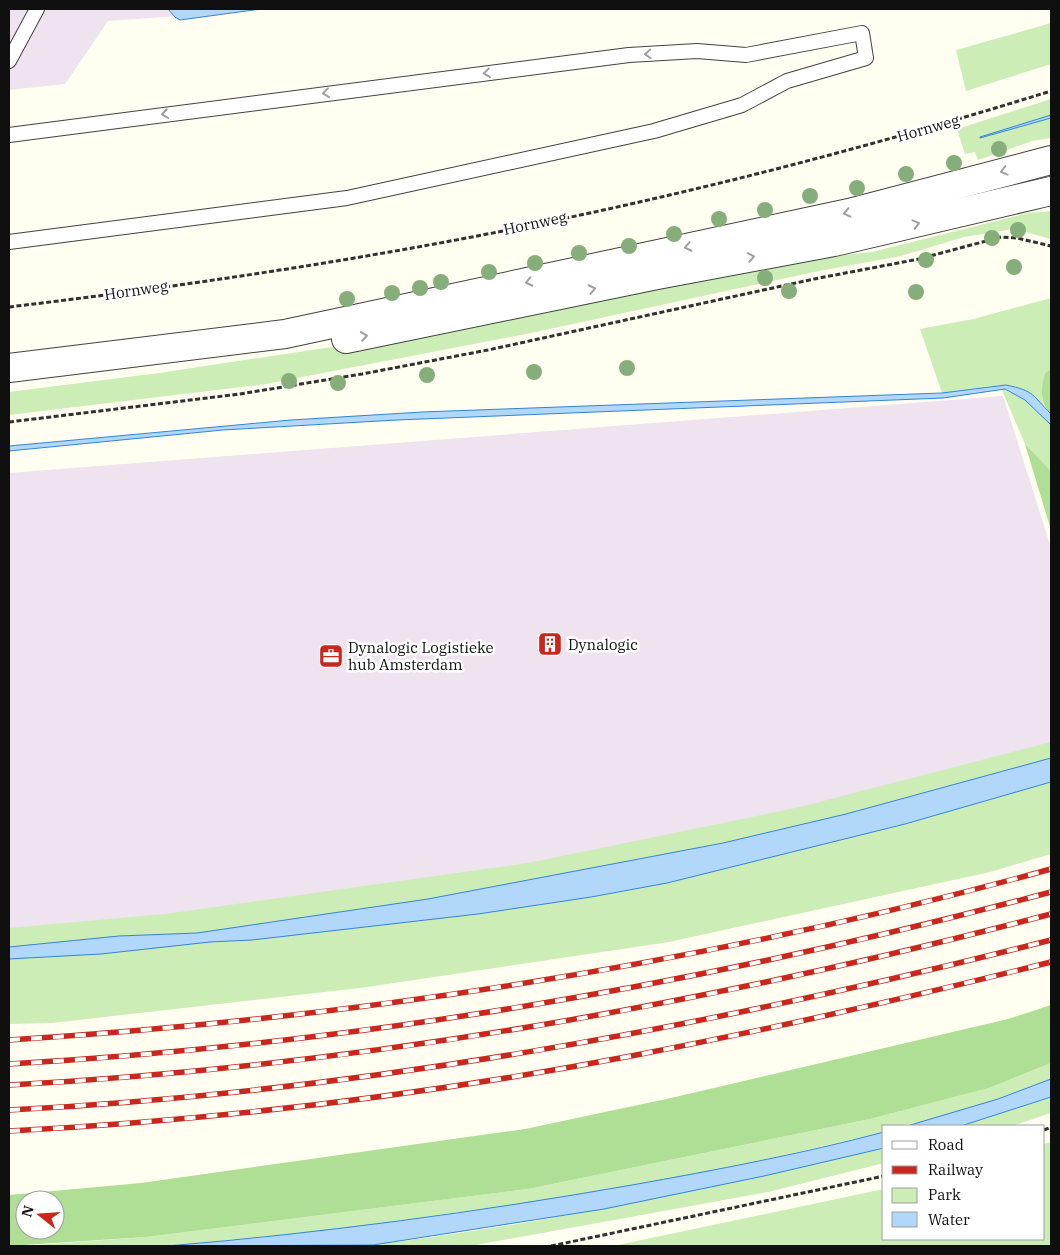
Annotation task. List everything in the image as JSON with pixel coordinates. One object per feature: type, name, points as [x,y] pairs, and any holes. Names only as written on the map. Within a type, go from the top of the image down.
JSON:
[{"type":"street","points":[[9,368],[285,334],[849,213],[1051,160]]},
{"type":"street","points":[[9,386],[119,374],[282,351],[386,332],[657,275],[834,242],[1051,190]]},
{"type":"lane","points":[[9,61],[37,9]]},
{"type":"lane","points":[[9,135],[610,57],[697,51],[746,55],[862,33],[866,58],[787,81],[742,105],[654,131],[366,194],[9,242]]},
{"type":"path","name":"Hornweg","points":[[9,307],[308,266],[414,248],[612,208],[885,140],[1051,91]]},
{"type":"path","points":[[9,422],[240,394],[371,372],[498,348],[814,279],[919,259],[1001,237],[1017,238],[1051,246]]},
{"type":"path","points":[[551,1246],[882,1176]]},
{"type":"shaded area","points":[[9,9],[276,9],[108,21],[65,84],[9,90]]},
{"type":"shaded area","points":[[1003,396],[1051,548],[1051,763],[802,850],[195,964],[9,963],[9,473]]},
{"type":"green space","points":[[1051,23],[1051,64],[966,91],[956,50]]},
{"type":"green space","points":[[1051,99],[1051,115],[980,138],[1051,118],[1051,138],[1032,141],[978,160],[975,152],[965,154],[957,129]]},
{"type":"green space","points":[[1051,211],[1051,239],[1014,229],[964,237],[901,256],[819,271],[531,333],[266,384],[9,415],[9,392],[159,373],[391,338],[784,261],[872,252],[1028,213]]},
{"type":"green space","points":[[1051,298],[1051,369],[1045,373],[1042,397],[1044,407],[1034,395],[995,386],[942,393],[920,329],[973,319]]},
{"type":"green space","points":[[1051,369],[1051,414],[1044,405],[1042,390],[1045,373]]},
{"type":"green space","points":[[1001,388],[1025,400],[1051,425],[1051,471],[1025,444]]},
{"type":"green space","points":[[1025,444],[1051,471],[1051,530]]},
{"type":"green space","points":[[1051,742],[1051,758],[846,814],[723,843],[428,899],[197,933],[119,936],[9,947],[9,928],[165,914],[528,863],[800,807]]},
{"type":"green space","points":[[1051,782],[1051,854],[990,872],[669,942],[360,988],[52,1023],[9,1024],[9,959],[101,954],[210,942],[252,940],[478,914],[591,897],[667,883],[905,824]]},
{"type":"green space","points":[[1051,1005],[1051,1063],[989,1088],[870,1119],[528,1189],[146,1237],[9,1246],[9,1195],[15,1194],[15,1240],[65,1240],[64,1190],[141,1183],[525,1129],[671,1098],[1008,1019]]},
{"type":"green space","points":[[1051,1063],[1051,1079],[948,1116],[905,1125],[882,1125],[882,1132],[728,1168],[561,1198],[339,1229],[167,1246],[22,1246],[146,1237],[528,1189],[870,1119],[989,1088]]},
{"type":"green space","points":[[1051,1097],[1051,1113],[1015,1125],[964,1125]]},
{"type":"green space","points":[[1051,1142],[1051,1246],[613,1246],[882,1189],[882,1240],[1045,1240],[1045,1144]]},
{"type":"green space","points":[[882,1148],[882,1164],[768,1192],[476,1245],[365,1246],[561,1216],[755,1177]]},
{"type":"water","points":[[168,9],[261,9],[180,20]]},
{"type":"water","points":[[1051,115],[1051,118],[980,138],[980,137]]},
{"type":"water","points":[[1006,385],[1023,389],[1032,395],[1051,414],[1051,425],[1025,400],[1005,389],[943,398],[397,420],[223,430],[9,451],[9,446],[291,420],[422,412],[942,393]]},
{"type":"water","points":[[1051,758],[1051,782],[905,824],[667,883],[591,897],[478,914],[252,940],[210,942],[101,954],[9,959],[9,947],[119,936],[197,933],[428,899],[723,843],[846,814]]},
{"type":"water","points":[[1051,1079],[1051,1097],[964,1125],[910,1125],[998,1099]]},
{"type":"water","points":[[882,1132],[882,1148],[764,1176],[604,1209],[373,1245],[167,1246],[342,1228],[516,1204],[632,1185],[821,1147]]},
{"type":"railway","points":[[9,1040],[141,1030],[272,1017],[404,1001],[534,981],[665,959],[794,932],[923,902],[1051,869]]},
{"type":"railway","points":[[9,1064],[141,1055],[272,1041],[403,1025],[534,1005],[794,954],[923,925],[1051,892]]},
{"type":"railway","points":[[9,1085],[141,1076],[273,1063],[404,1046],[534,1026],[665,1003],[794,976],[1051,914]]},
{"type":"railway","points":[[9,1110],[141,1101],[272,1088],[534,1051],[794,1001],[923,972],[1051,940]]},
{"type":"railway","points":[[9,1131],[243,1113],[477,1083],[737,1035],[1051,962]]},
{"type":"place","name":"Dynalogic","points":[[550,644]]},
{"type":"place","name":"Dynalogic Logistieke hub Amsterdam","points":[[331,656]]}]
